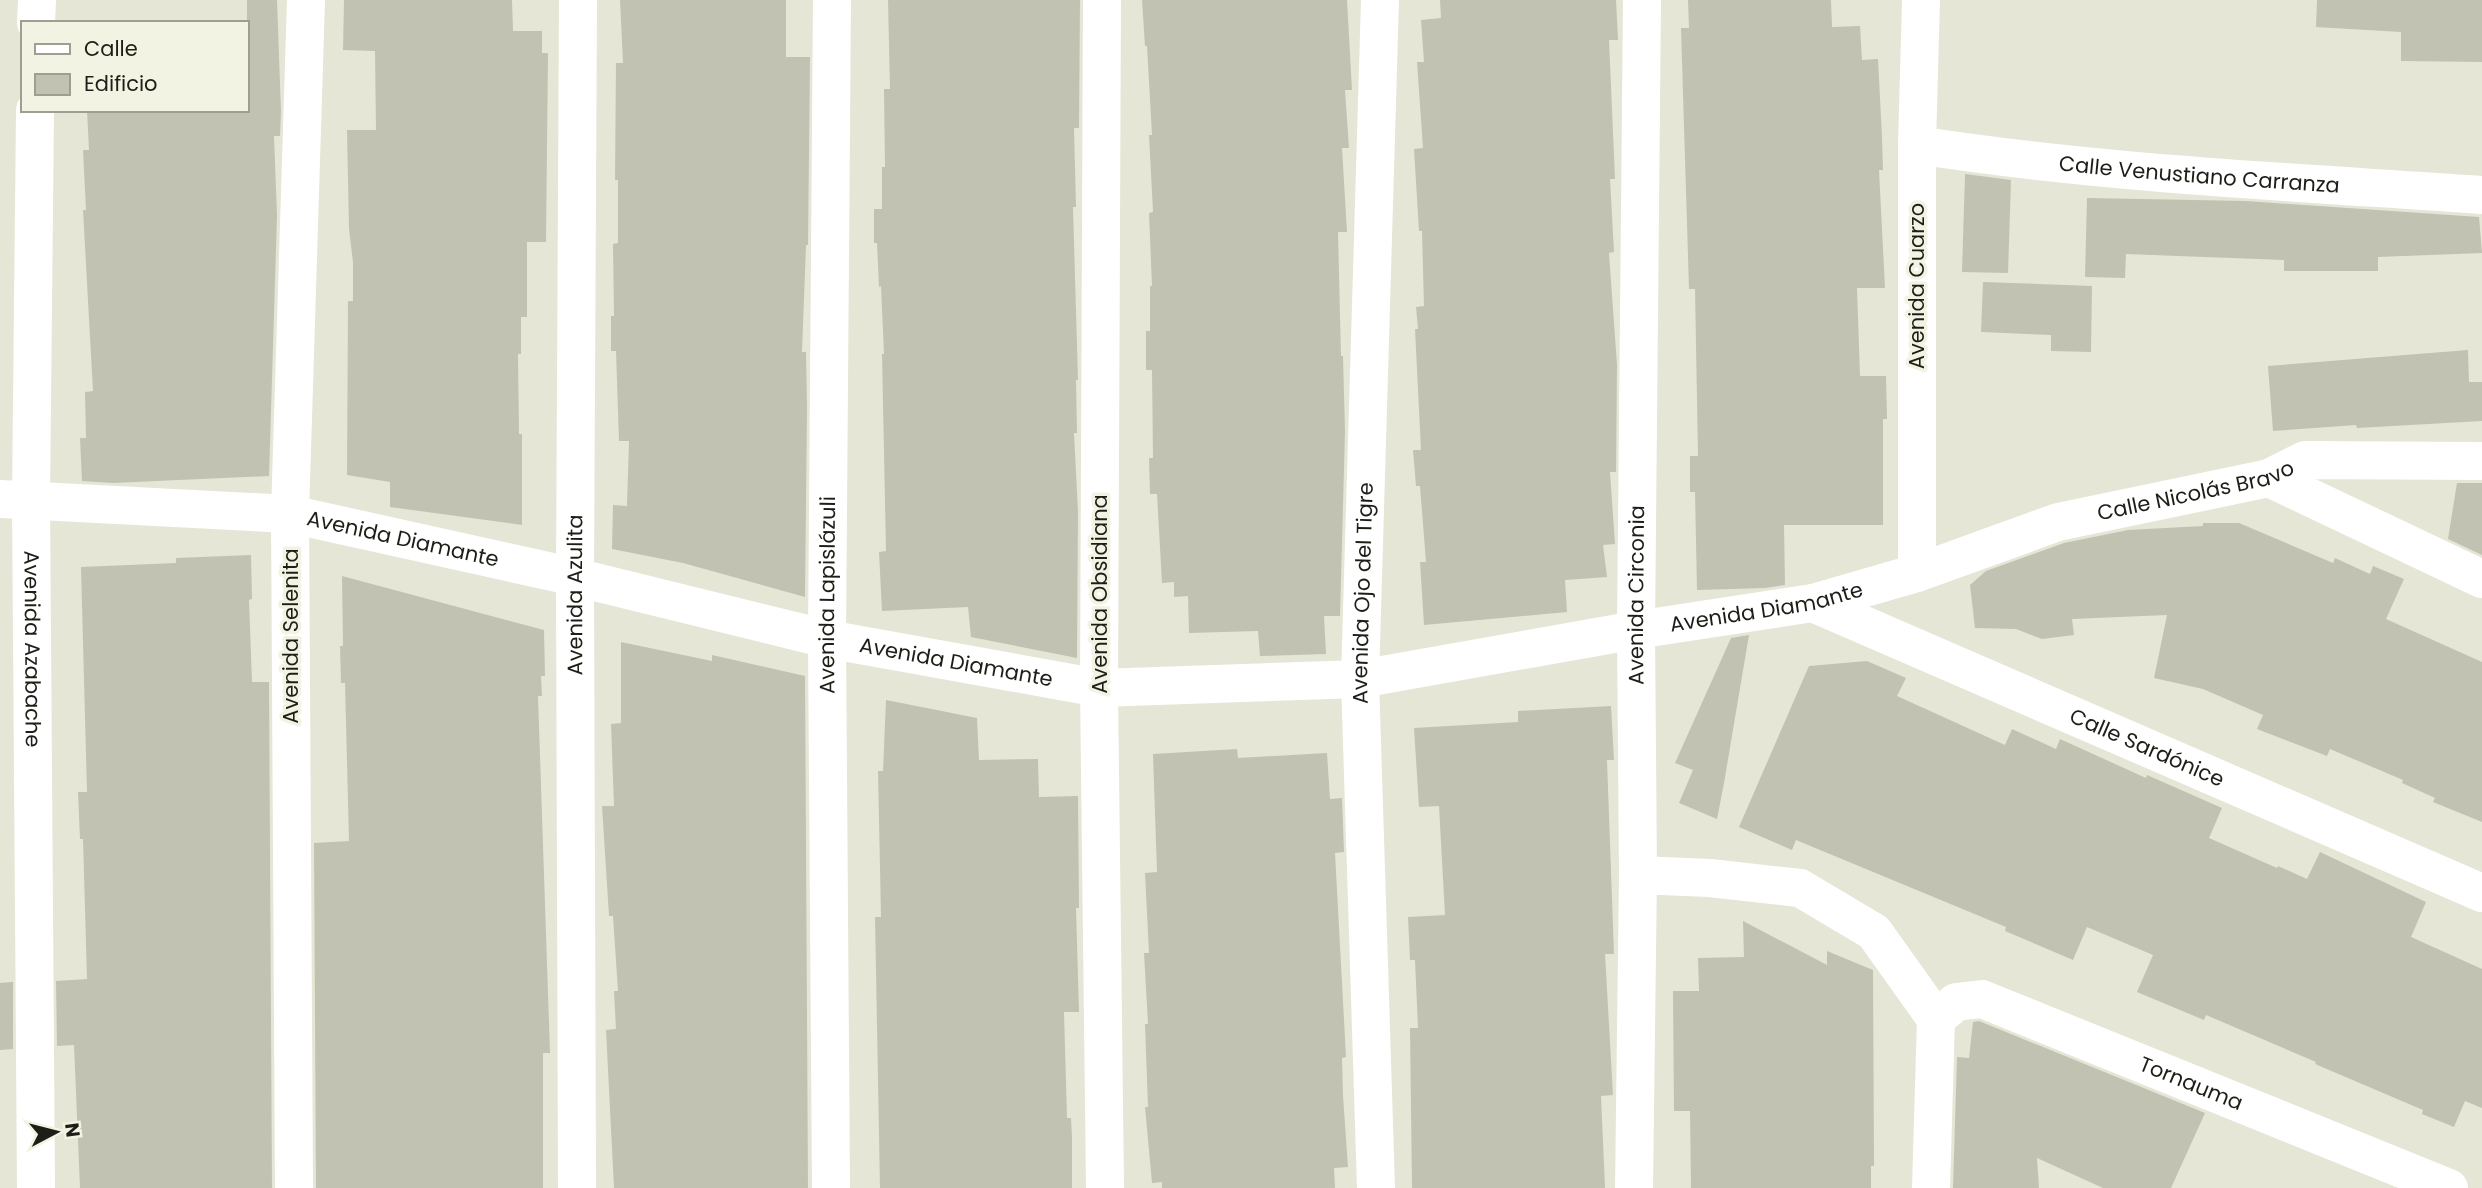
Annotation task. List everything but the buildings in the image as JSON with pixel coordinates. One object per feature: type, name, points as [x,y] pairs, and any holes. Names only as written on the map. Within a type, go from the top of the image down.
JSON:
[{"type":"street","points":[[36,21],[37,0]]},
{"type":"street","name":"Avenida Selenita","points":[[294,1188],[290,514],[306,0]]},
{"type":"street","name":"Avenida Azulita","points":[[577,1188],[575,578],[578,0]]},
{"type":"street","name":"Avenida Lapislázuli","points":[[831,1188],[827,639],[832,0]]},
{"type":"street","name":"Avenida Obsidiana","points":[[1102,0],[1099,688],[1105,1188]]},
{"type":"street","name":"Avenida Ojo del Tigre","points":[[1376,1188],[1360,679],[1380,0]]},
{"type":"street","name":"Avenida Circonia","points":[[1634,1188],[1642,0]]},
{"type":"street","name":"Avenida Cuarzo","points":[[1917,573],[1917,145],[1921,0]]},
{"type":"street","name":"Avenida Azabache","points":[[36,112],[16,500],[36,1188]]},
{"type":"street","name":"Calle Venustiano Carranza","points":[[1917,145],[2001,158],[2116,169],[2482,195]]},
{"type":"street","name":"Calle Nicolás Bravo","points":[[1917,573],[2058,522],[2269,478],[2305,460],[2482,461]]},
{"type":"street","points":[[2269,478],[2482,579]]},
{"type":"street","name":"Avenida Diamante","points":[[16,500],[290,514],[575,578],[827,639],[1099,688],[1360,679],[1636,630],[1813,603],[1917,573]]},
{"type":"street","name":"Calle Sardónice","points":[[1813,603],[2482,893]]},
{"type":"street","points":[[1638,875],[1710,878],[1800,888],[1874,932],[1936,1019],[1931,1188]]},
{"type":"street","name":"Tornauma","points":[[1936,1019],[1956,1002],[1982,999],[2449,1188]]}]
